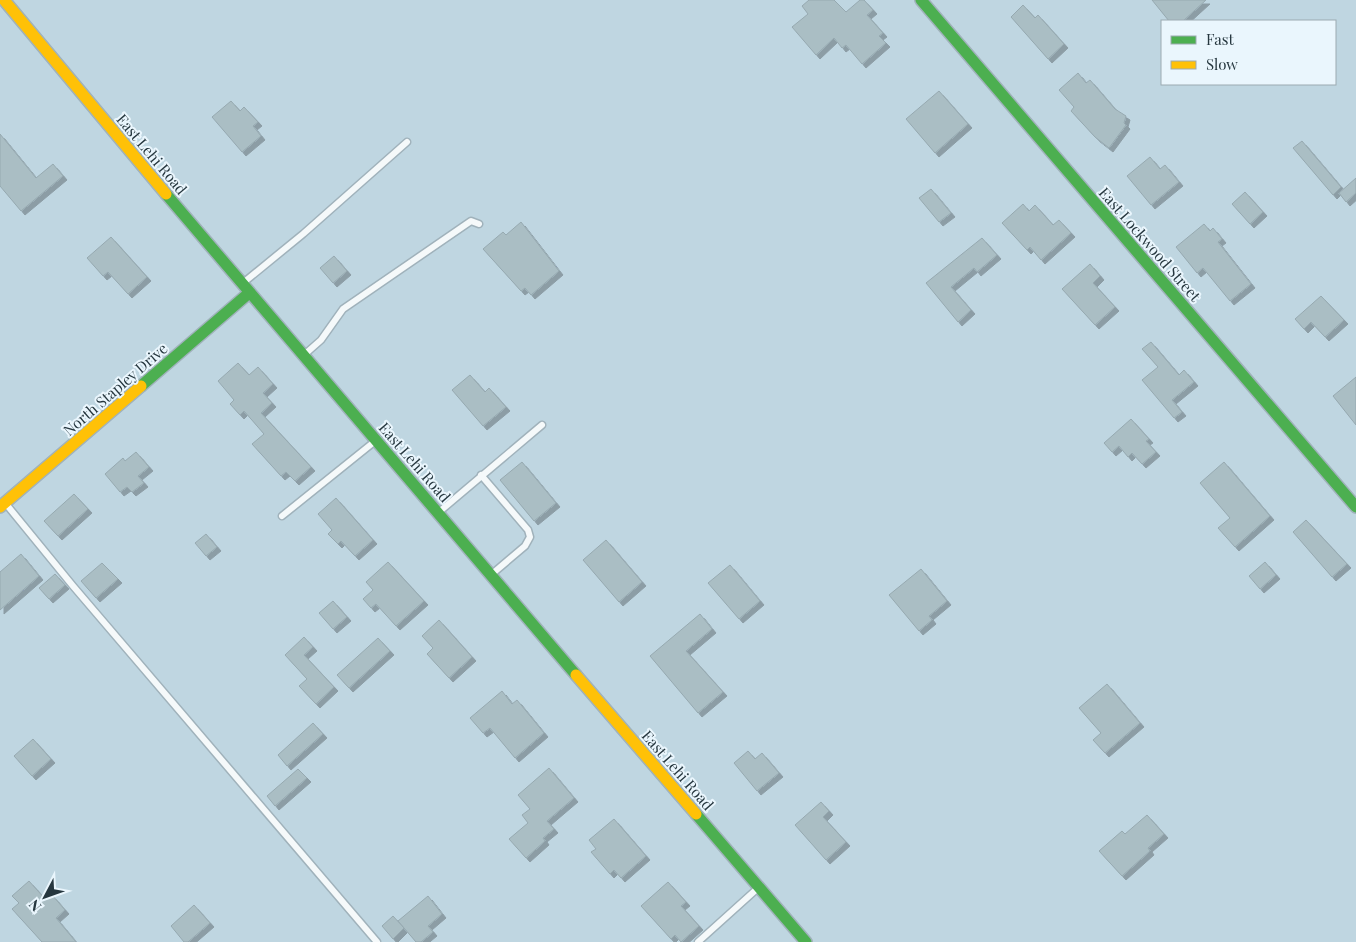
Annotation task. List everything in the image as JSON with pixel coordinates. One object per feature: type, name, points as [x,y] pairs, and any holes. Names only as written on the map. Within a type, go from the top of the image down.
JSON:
[{"type":"street","name":"East Lehi Road","points":[[4,0],[303,356],[806,942]]},
{"type":"street","name":"East Lockwood Street","points":[[922,0],[1356,507]]},
{"type":"street","name":"North Stapley Drive","points":[[2,505],[246,289]]},
{"type":"lane","points":[[246,289],[317,222],[407,142]]},
{"type":"lane","points":[[303,356],[322,340],[343,309],[472,221],[479,224]]},
{"type":"lane","points":[[438,513],[542,425]]},
{"type":"lane","points":[[282,516],[376,440]]},
{"type":"lane","points":[[481,475],[528,530],[530,537],[525,546],[491,575]]},
{"type":"lane","points":[[2,505],[377,942]]},
{"type":"lane","points":[[698,942],[759,888]]},
{"type":"building","points":[[809,0],[834,0],[846,12],[860,0],[864,0],[873,10],[867,15],[883,33],[879,36],[886,43],[862,64],[846,45],[842,48],[834,38],[816,55],[792,27],[808,14],[802,6]]},
{"type":"building","points":[[1152,0],[1206,0],[1184,20],[1168,20]]},
{"type":"building","points":[[1023,5],[1035,18],[1038,15],[1064,44],[1048,59],[1011,17]]},
{"type":"building","points":[[1078,73],[1086,83],[1090,80],[1115,109],[1126,116],[1124,123],[1126,125],[1109,148],[1095,137],[1071,111],[1074,107],[1059,90]]},
{"type":"building","points":[[939,91],[968,124],[935,153],[906,119]]},
{"type":"building","points":[[231,101],[240,111],[244,107],[258,122],[253,126],[261,136],[242,152],[212,117]]},
{"type":"building","points":[[0,134],[36,178],[53,164],[63,176],[21,211],[0,186]]},
{"type":"building","points":[[1302,141],[1341,187],[1333,195],[1293,148]]},
{"type":"building","points":[[1150,157],[1160,169],[1165,165],[1179,182],[1151,205],[1127,176]]},
{"type":"building","points":[[1356,178],[1356,193],[1346,202],[1339,193]]},
{"type":"building","points":[[931,189],[951,213],[939,222],[919,198]]},
{"type":"building","points":[[1245,192],[1263,212],[1250,224],[1232,204]]},
{"type":"building","points":[[1023,204],[1029,211],[1035,205],[1053,225],[1059,220],[1071,233],[1041,260],[1030,247],[1027,250],[1002,223]]},
{"type":"building","points":[[521,222],[559,271],[531,295],[525,288],[521,291],[483,249],[503,232],[506,235]]},
{"type":"building","points":[[1204,224],[1210,231],[1213,228],[1222,239],[1218,242],[1251,284],[1230,301],[1203,268],[1197,273],[1176,247]]},
{"type":"building","points":[[111,237],[147,277],[128,294],[108,272],[103,276],[87,258]]},
{"type":"building","points":[[982,238],[997,255],[977,272],[974,268],[951,287],[971,310],[958,322],[926,283]]},
{"type":"building","points":[[334,256],[347,271],[333,283],[320,268]]},
{"type":"building","points":[[1090,264],[1100,276],[1093,283],[1115,307],[1095,325],[1062,289]]},
{"type":"building","points":[[1321,296],[1344,320],[1325,337],[1311,322],[1304,329],[1295,319]]},
{"type":"building","points":[[1151,342],[1179,375],[1184,370],[1194,382],[1172,400],[1182,412],[1174,418],[1142,380],[1158,367],[1142,349]]},
{"type":"building","points":[[238,363],[249,375],[258,367],[273,384],[263,393],[272,403],[261,413],[311,467],[295,481],[286,472],[281,476],[252,444],[264,434],[244,411],[240,415],[230,404],[234,400],[218,381]]},
{"type":"building","points":[[470,375],[485,392],[489,388],[506,407],[483,426],[452,390]]},
{"type":"building","points":[[1356,377],[1356,425],[1333,396]]},
{"type":"building","points":[[1131,419],[1149,439],[1146,441],[1156,452],[1142,464],[1132,453],[1128,457],[1119,446],[1112,452],[1104,443]]},
{"type":"building","points":[[136,452],[149,467],[138,476],[144,483],[132,492],[127,487],[120,492],[105,474],[123,458],[125,461]]},
{"type":"building","points":[[522,462],[556,503],[534,521],[500,480]]},
{"type":"building","points":[[1224,462],[1270,516],[1235,547],[1218,528],[1230,518],[1200,483]]},
{"type":"building","points":[[74,494],[88,509],[58,536],[44,521]]},
{"type":"building","points":[[336,498],[373,540],[355,556],[341,541],[338,544],[328,534],[332,530],[318,514]]},
{"type":"building","points":[[1306,520],[1347,564],[1332,577],[1293,532]]},
{"type":"building","points":[[206,534],[217,547],[206,556],[195,543]]},
{"type":"building","points":[[606,540],[642,582],[619,602],[583,560]]},
{"type":"building","points":[[21,554],[39,576],[0,610],[0,572]]},
{"type":"building","points":[[388,562],[424,601],[396,626],[376,604],[371,608],[363,599],[373,590],[366,582]]},
{"type":"building","points":[[1265,562],[1276,575],[1260,589],[1249,576]]},
{"type":"building","points":[[102,563],[118,579],[96,598],[81,581]]},
{"type":"building","points":[[730,565],[760,601],[739,619],[708,583]]},
{"type":"building","points":[[921,569],[947,601],[929,616],[932,620],[919,631],[889,595]]},
{"type":"building","points":[[55,574],[65,585],[49,599],[39,588]]},
{"type":"building","points":[[333,601],[347,617],[333,629],[319,613]]},
{"type":"building","points":[[700,614],[712,629],[686,651],[723,692],[698,713],[650,656]]},
{"type":"building","points":[[439,620],[472,657],[449,678],[427,654],[433,648],[422,636]]},
{"type":"building","points":[[304,637],[313,647],[304,655],[334,687],[316,704],[299,686],[307,679],[285,655]]},
{"type":"building","points":[[378,638],[390,651],[349,688],[337,675]]},
{"type":"building","points":[[1107,684],[1140,723],[1105,753],[1093,740],[1101,733],[1079,708]]},
{"type":"building","points":[[502,691],[512,704],[517,700],[544,733],[515,758],[490,728],[483,733],[470,718]]},
{"type":"building","points":[[313,723],[323,734],[287,766],[278,755]]},
{"type":"building","points":[[33,739],[51,759],[32,776],[14,756]]},
{"type":"building","points":[[748,751],[755,759],[762,753],[779,773],[757,791],[734,763]]},
{"type":"building","points":[[549,768],[574,798],[547,821],[554,829],[543,838],[545,841],[526,858],[509,839],[528,823],[522,815],[530,809],[518,795]]},
{"type":"building","points":[[298,769],[307,778],[275,806],[267,796]]},
{"type":"building","points":[[821,802],[829,811],[823,817],[846,842],[826,860],[795,825]]},
{"type":"building","points":[[1147,815],[1164,834],[1148,848],[1150,851],[1122,876],[1099,851],[1122,831],[1125,834]]},
{"type":"building","points":[[614,819],[646,856],[621,878],[614,870],[610,874],[591,852],[596,849],[589,840]]},
{"type":"building","points":[[29,881],[46,900],[52,895],[65,910],[56,918],[76,942],[42,942],[12,909],[19,903],[12,896]]},
{"type":"building","points":[[668,882],[686,902],[681,906],[699,926],[681,942],[675,935],[671,939],[641,906]]},
{"type":"building","points":[[428,896],[442,914],[428,926],[433,932],[421,942],[416,942],[398,921]]},
{"type":"building","points":[[194,905],[210,923],[188,942],[184,942],[171,926]]},
{"type":"building","points":[[393,916],[404,928],[393,939],[382,926]]},
{"type":"traffic: fast","points":[[921,0],[1356,507]]},
{"type":"traffic: fast","points":[[166,194],[576,675]]},
{"type":"traffic: fast","points":[[141,386],[249,293]]},
{"type":"traffic: fast","points":[[696,814],[806,942]]},
{"type":"traffic: slow","points":[[4,0],[166,194]]},
{"type":"traffic: slow","points":[[0,507],[141,386]]},
{"type":"traffic: slow","points":[[576,675],[696,814]]}]
